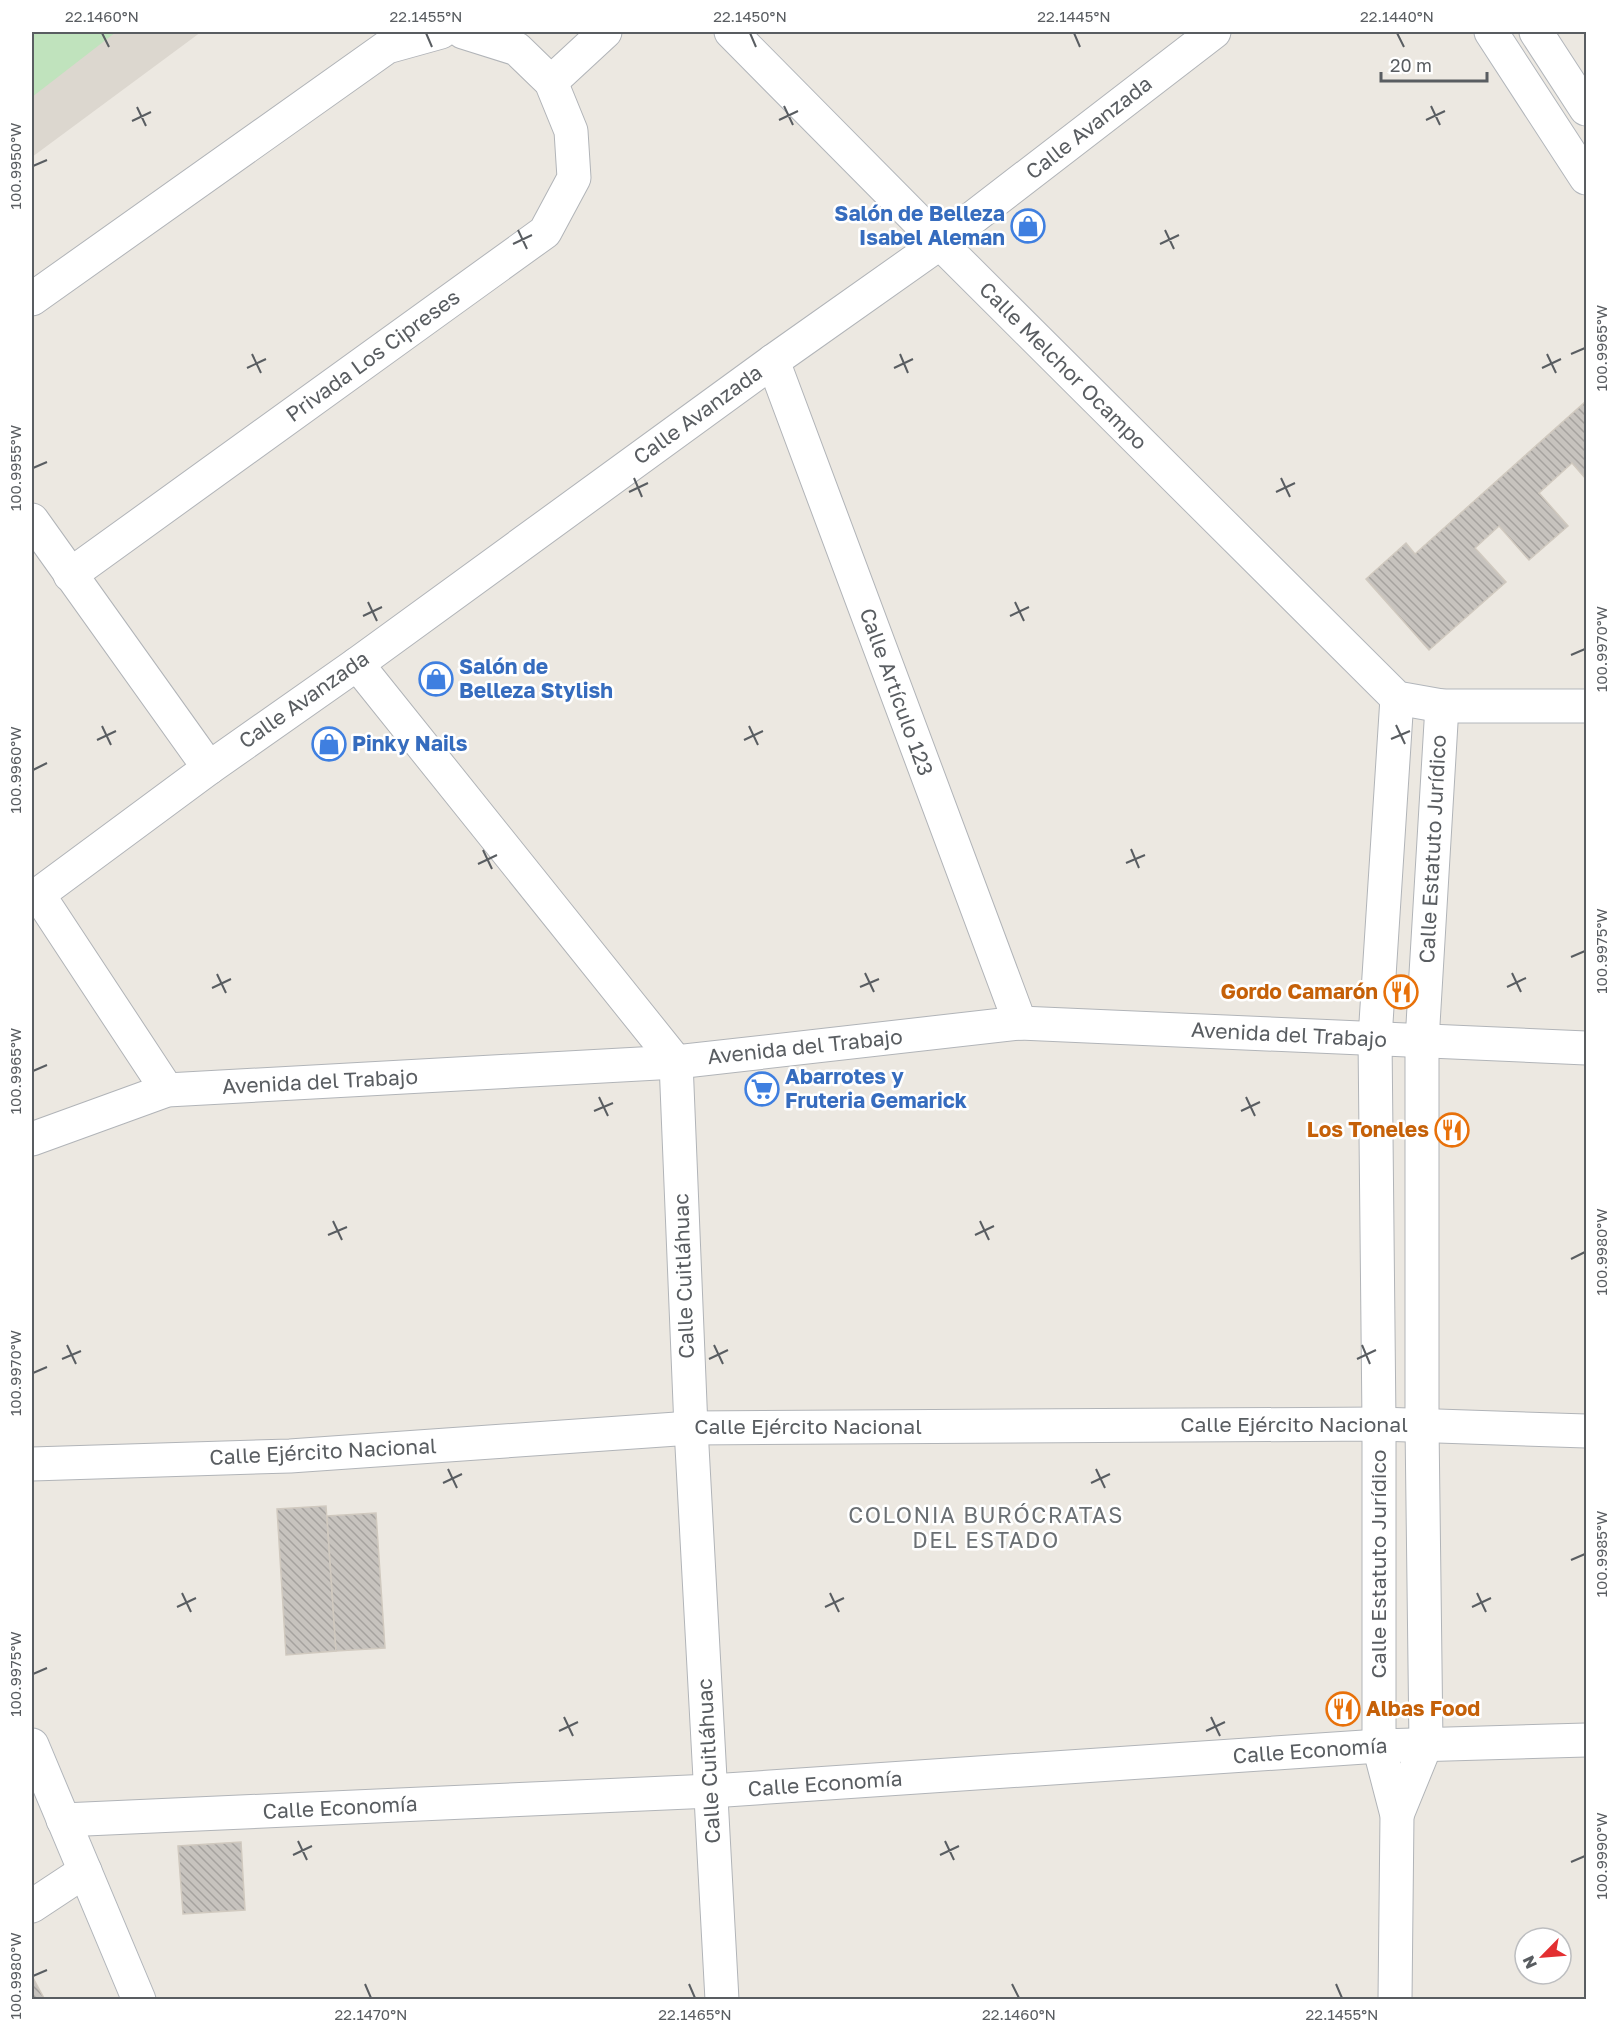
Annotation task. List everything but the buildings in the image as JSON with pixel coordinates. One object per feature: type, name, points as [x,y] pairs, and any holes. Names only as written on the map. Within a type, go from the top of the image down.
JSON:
[{"type":"street","points":[[32,299],[387,47],[441,32]]},
{"type":"street","name":"Privada Los Cipreses","points":[[70,576],[545,232],[574,178],[571,130],[551,82],[517,49],[463,32]]},
{"type":"street","points":[[551,82],[605,32]]},
{"type":"street","name":"Calle Melchor Ocampo","points":[[731,32],[1397,698]]},
{"type":"street","points":[[1491,32],[1587,178]]},
{"type":"street","points":[[1536,32],[1581,97]]},
{"type":"street","name":"Calle Avanzada","points":[[35,897],[209,768],[357,664],[773,361],[940,243],[1204,34]]},
{"type":"street","name":"Calle Artículo 123","points":[[773,361],[1020,1023]]},
{"type":"street","points":[[32,520],[209,768]]},
{"type":"street","points":[[357,664],[676,1062]]},
{"type":"street","points":[[1397,698],[1442,706],[1587,706]]},
{"type":"street","name":"Calle Estatuto Jurídico","points":[[1395,2000],[1397,1815],[1380,1746],[1375,1038],[1397,698]]},
{"type":"street","name":"Calle Estatuto Jurídico","points":[[1397,1815],[1426,1744],[1422,1425],[1422,1041],[1442,706]]},
{"type":"street","points":[[35,897],[167,1090]]},
{"type":"street","name":"Avenida del Trabajo","points":[[32,1139],[167,1090],[676,1062],[1020,1023],[1587,1048]]},
{"type":"street","name":"Calle Cuitláhuac","points":[[676,1062],[690,1428],[722,2000]]},
{"type":"street","name":"Calle Ejército Nacional","points":[[32,1464],[290,1456],[690,1428],[1379,1424],[1587,1431]]},
{"type":"street","name":"Calle Economía","points":[[63,1820],[711,1791],[1380,1746],[1587,1740]]},
{"type":"street","points":[[32,1745],[139,2000]]},
{"type":"street","points":[[32,1906],[85,1871]]},
{"type":"shaded area","points":[[32,32],[201,32],[32,157]]},
{"type":"green space","points":[[32,32],[116,32],[32,97]]},
{"type":"place","name":"Salón de Belleza Isabel Aleman","points":[[1028,226]]},
{"type":"place","name":"Salón de Belleza Stylish","points":[[436,679]]},
{"type":"place","name":"Pinky Nails","points":[[329,744]]},
{"type":"place","name":"Gordo Camarón","points":[[1401,992]]},
{"type":"place","name":"Abarrotes y Fruteria Gemarick","points":[[762,1089]]},
{"type":"place","name":"Los Toneles","points":[[1452,1130]]},
{"type":"place","name":"Albas Food","points":[[1343,1709]]},
{"type":"district","name":"COLONIA BURÓCRATAS DEL ESTADO","points":[[986,1528]]}]
